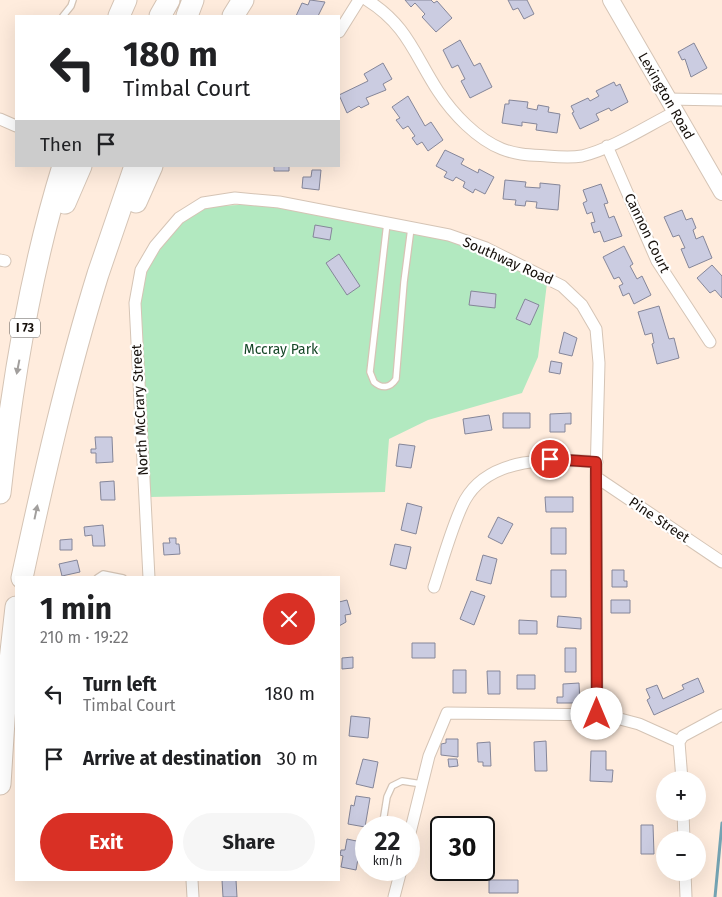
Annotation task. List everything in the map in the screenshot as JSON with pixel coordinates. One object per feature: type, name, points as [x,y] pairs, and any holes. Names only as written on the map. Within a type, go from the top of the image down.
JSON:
[{"type":"highway","points":[[119,15],[126,0]]},
{"type":"highway","points":[[161,15],[169,0]]},
{"type":"highway","points":[[187,15],[193,0]]},
{"type":"highway","points":[[234,15],[243,0]]},
{"type":"highway","name":"I 73","points":[[0,493],[9,417],[24,338],[33,274],[63,167]]},
{"type":"highway","points":[[24,338],[44,263],[69,191],[80,167]]},
{"type":"highway","points":[[22,576],[62,401],[98,275],[135,167]]},
{"type":"highway","points":[[62,401],[102,283],[152,167]]},
{"type":"highway","points":[[0,784],[5,705],[15,616]]},
{"type":"main road","name":"Lexington Road","points":[[611,0],[722,192]]},
{"type":"street","points":[[340,30],[359,0]]},
{"type":"street","points":[[366,0],[382,10],[396,23],[410,41],[439,93],[459,116],[484,139],[503,149],[523,155],[581,156],[607,146],[671,106],[722,100]]},
{"type":"street","points":[[0,119],[15,126]]},
{"type":"street","name":"Cannon Court","points":[[607,146],[657,261],[710,342]]},
{"type":"street","name":"Southway Road","points":[[155,246],[179,218],[203,203],[235,198],[279,202],[450,235],[486,248],[562,286],[582,305],[596,329],[599,362],[596,462],[597,714]]},
{"type":"street","name":"North McCrary Street","points":[[150,576],[135,303],[141,270],[155,246]]},
{"type":"street","points":[[434,587],[465,500],[483,480],[506,467],[550,459],[596,462]]},
{"type":"street","name":"Pine Street","points":[[596,477],[722,562]]},
{"type":"street","points":[[414,816],[428,756],[447,713],[597,714],[614,716],[639,724],[679,742]]},
{"type":"street","points":[[681,771],[679,742],[683,736],[722,715]]},
{"type":"street","points":[[192,881],[192,897]]},
{"type":"street","points":[[394,897],[396,881]]},
{"type":"street","points":[[685,881],[686,897]]},
{"type":"lane","points":[[64,15],[72,6],[73,0]]},
{"type":"lane","points":[[387,223],[370,372],[374,382],[384,387],[390,386],[396,379],[404,282],[411,228]]},
{"type":"lane","points":[[100,576],[103,574],[113,576]]},
{"type":"lane","points":[[384,816],[387,797],[392,786],[402,781],[422,784]]},
{"type":"green space","name":"Mccray Park","points":[[272,203],[447,237],[547,283],[538,357],[522,393],[428,420],[389,439],[385,492],[150,497],[138,286],[166,237],[201,207]]},
{"type":"building","points":[[310,0],[325,2],[318,15],[296,15],[302,3],[308,5]]},
{"type":"building","points":[[405,0],[431,0],[434,3],[437,1],[452,18],[436,32],[422,17],[425,14],[415,3],[411,7]]},
{"type":"building","points":[[508,0],[527,0],[534,14],[524,19],[518,8],[513,10]]},
{"type":"building","points":[[460,40],[474,66],[480,63],[492,87],[470,98],[461,81],[465,79],[458,65],[452,68],[443,50]]},
{"type":"building","points":[[694,43],[707,68],[691,77],[685,59],[682,60],[678,52]]},
{"type":"building","points":[[383,63],[392,79],[383,84],[386,90],[366,98],[369,104],[361,108],[359,106],[347,113],[340,95],[368,81],[364,74]]},
{"type":"building","points":[[614,82],[616,86],[620,84],[628,102],[611,111],[609,108],[596,114],[599,120],[580,129],[572,113],[574,112],[571,106],[588,98],[590,101],[599,96],[596,91]]},
{"type":"building","points":[[408,96],[425,126],[431,122],[443,140],[428,151],[422,142],[417,145],[412,138],[415,136],[408,126],[403,129],[396,120],[400,118],[392,107]]},
{"type":"building","points":[[509,100],[528,102],[527,108],[537,110],[538,105],[549,107],[548,112],[560,114],[557,133],[536,130],[537,124],[522,122],[522,126],[502,123],[505,104],[509,104]]},
{"type":"building","points":[[445,150],[464,159],[461,164],[478,173],[479,169],[494,177],[485,194],[475,189],[473,193],[463,187],[465,182],[456,177],[453,181],[444,177],[447,172],[436,166]]},
{"type":"building","points":[[274,167],[289,167],[289,171],[274,171]]},
{"type":"building","points":[[312,170],[321,170],[319,190],[302,188],[303,177],[311,177]]},
{"type":"building","points":[[505,180],[526,182],[525,187],[540,188],[540,183],[560,185],[558,210],[536,208],[537,202],[526,201],[525,206],[515,205],[516,200],[503,199]]},
{"type":"building","points":[[601,184],[608,203],[604,204],[609,218],[614,216],[622,236],[604,242],[600,231],[594,233],[591,223],[595,222],[592,212],[587,214],[583,203],[587,201],[583,190]]},
{"type":"building","points":[[682,210],[686,220],[692,218],[696,228],[693,230],[696,239],[703,236],[712,258],[689,268],[681,249],[685,248],[679,235],[673,237],[664,217]]},
{"type":"building","points":[[315,225],[332,228],[330,240],[313,237]]},
{"type":"building","points":[[624,246],[633,264],[630,266],[637,279],[642,276],[651,295],[634,304],[629,293],[623,296],[619,286],[623,284],[619,277],[614,279],[603,257]]},
{"type":"building","points":[[339,254],[360,286],[347,295],[326,263]]},
{"type":"building","points":[[712,265],[722,276],[722,298],[715,290],[710,293],[697,278]]},
{"type":"building","points":[[471,291],[496,294],[495,308],[469,305]]},
{"type":"building","points":[[525,299],[539,305],[530,325],[516,319]]},
{"type":"building","points":[[659,306],[669,339],[674,338],[679,358],[657,364],[652,344],[654,343],[652,333],[645,335],[638,312]]},
{"type":"building","points":[[564,332],[577,338],[572,356],[559,353]]},
{"type":"building","points":[[551,361],[562,363],[560,374],[549,372]]},
{"type":"building","points":[[503,413],[530,413],[530,428],[503,428]]},
{"type":"building","points":[[571,413],[571,424],[565,424],[565,432],[550,432],[550,414]]},
{"type":"building","points":[[489,415],[492,430],[465,434],[463,419]]},
{"type":"building","points":[[95,437],[112,437],[113,462],[96,463],[96,453],[91,453],[91,449],[96,449]]},
{"type":"building","points":[[399,444],[415,446],[411,468],[396,466]]},
{"type":"building","points":[[114,481],[115,500],[101,500],[100,482]]},
{"type":"building","points":[[545,497],[573,497],[573,512],[546,512]]},
{"type":"building","points":[[407,503],[422,507],[416,534],[401,530]]},
{"type":"building","points":[[498,517],[513,524],[502,544],[488,537]]},
{"type":"building","points":[[103,525],[105,546],[93,546],[92,535],[85,536],[84,527]]},
{"type":"building","points":[[551,528],[566,528],[566,554],[551,554]]},
{"type":"building","points":[[169,538],[176,538],[180,554],[164,555],[163,543],[170,543]]},
{"type":"building","points":[[72,539],[72,550],[60,550],[60,540]]},
{"type":"building","points":[[395,544],[411,547],[406,569],[390,565]]},
{"type":"building","points":[[483,555],[497,559],[491,584],[476,580]]},
{"type":"building","points":[[77,560],[80,572],[62,576],[59,564]]},
{"type":"building","points":[[551,570],[566,570],[566,597],[551,597]]},
{"type":"building","points":[[612,570],[624,570],[624,581],[627,581],[627,587],[612,587]]},
{"type":"building","points":[[471,591],[485,596],[474,625],[460,619]]},
{"type":"building","points":[[347,600],[351,614],[345,615],[346,622],[340,625],[340,602]]},
{"type":"building","points":[[611,600],[630,600],[630,613],[611,613]]},
{"type":"building","points":[[558,616],[581,618],[581,629],[557,627]]},
{"type":"building","points":[[519,620],[537,621],[537,634],[519,634]]},
{"type":"building","points":[[412,643],[435,643],[435,658],[412,658]]},
{"type":"building","points":[[565,648],[576,648],[576,672],[565,672]]},
{"type":"building","points":[[353,657],[353,668],[342,669],[342,658]]},
{"type":"building","points":[[453,670],[466,670],[466,693],[453,693]]},
{"type":"building","points":[[487,671],[500,671],[500,694],[488,694]]},
{"type":"building","points":[[517,675],[535,675],[535,689],[517,689]]},
{"type":"building","points":[[698,678],[704,692],[654,715],[647,700],[650,698],[646,689],[657,685],[663,699],[684,689],[682,685]]},
{"type":"building","points":[[579,683],[580,703],[557,703],[557,697],[563,697],[563,684]]},
{"type":"building","points":[[351,716],[370,718],[368,738],[349,736]]},
{"type":"building","points":[[446,739],[458,739],[458,757],[441,755],[441,744],[446,743]]},
{"type":"building","points":[[546,741],[547,771],[535,771],[534,742]]},
{"type":"building","points":[[490,742],[491,766],[483,766],[483,762],[478,762],[477,743]]},
{"type":"building","points":[[591,751],[606,751],[606,770],[613,770],[612,782],[590,781]]},
{"type":"building","points":[[363,759],[378,762],[373,788],[356,784]]},
{"type":"building","points":[[448,759],[457,759],[458,766],[449,767]]},
{"type":"building","points":[[356,796],[370,798],[367,816],[355,816],[355,825],[348,824],[351,805],[354,806]]},
{"type":"building","points":[[641,825],[653,825],[654,854],[641,854]]},
{"type":"building","points":[[347,839],[355,841],[355,870],[341,867],[343,856],[340,855],[341,850],[345,850]]},
{"type":"building","points":[[518,880],[518,893],[489,893],[489,881]]},
{"type":"building","points":[[222,881],[236,881],[237,897],[223,897]]},
{"type":"waterway","points":[[715,897],[722,823]]},
{"type":"route","points":[[550,459],[596,462],[597,714]]}]
